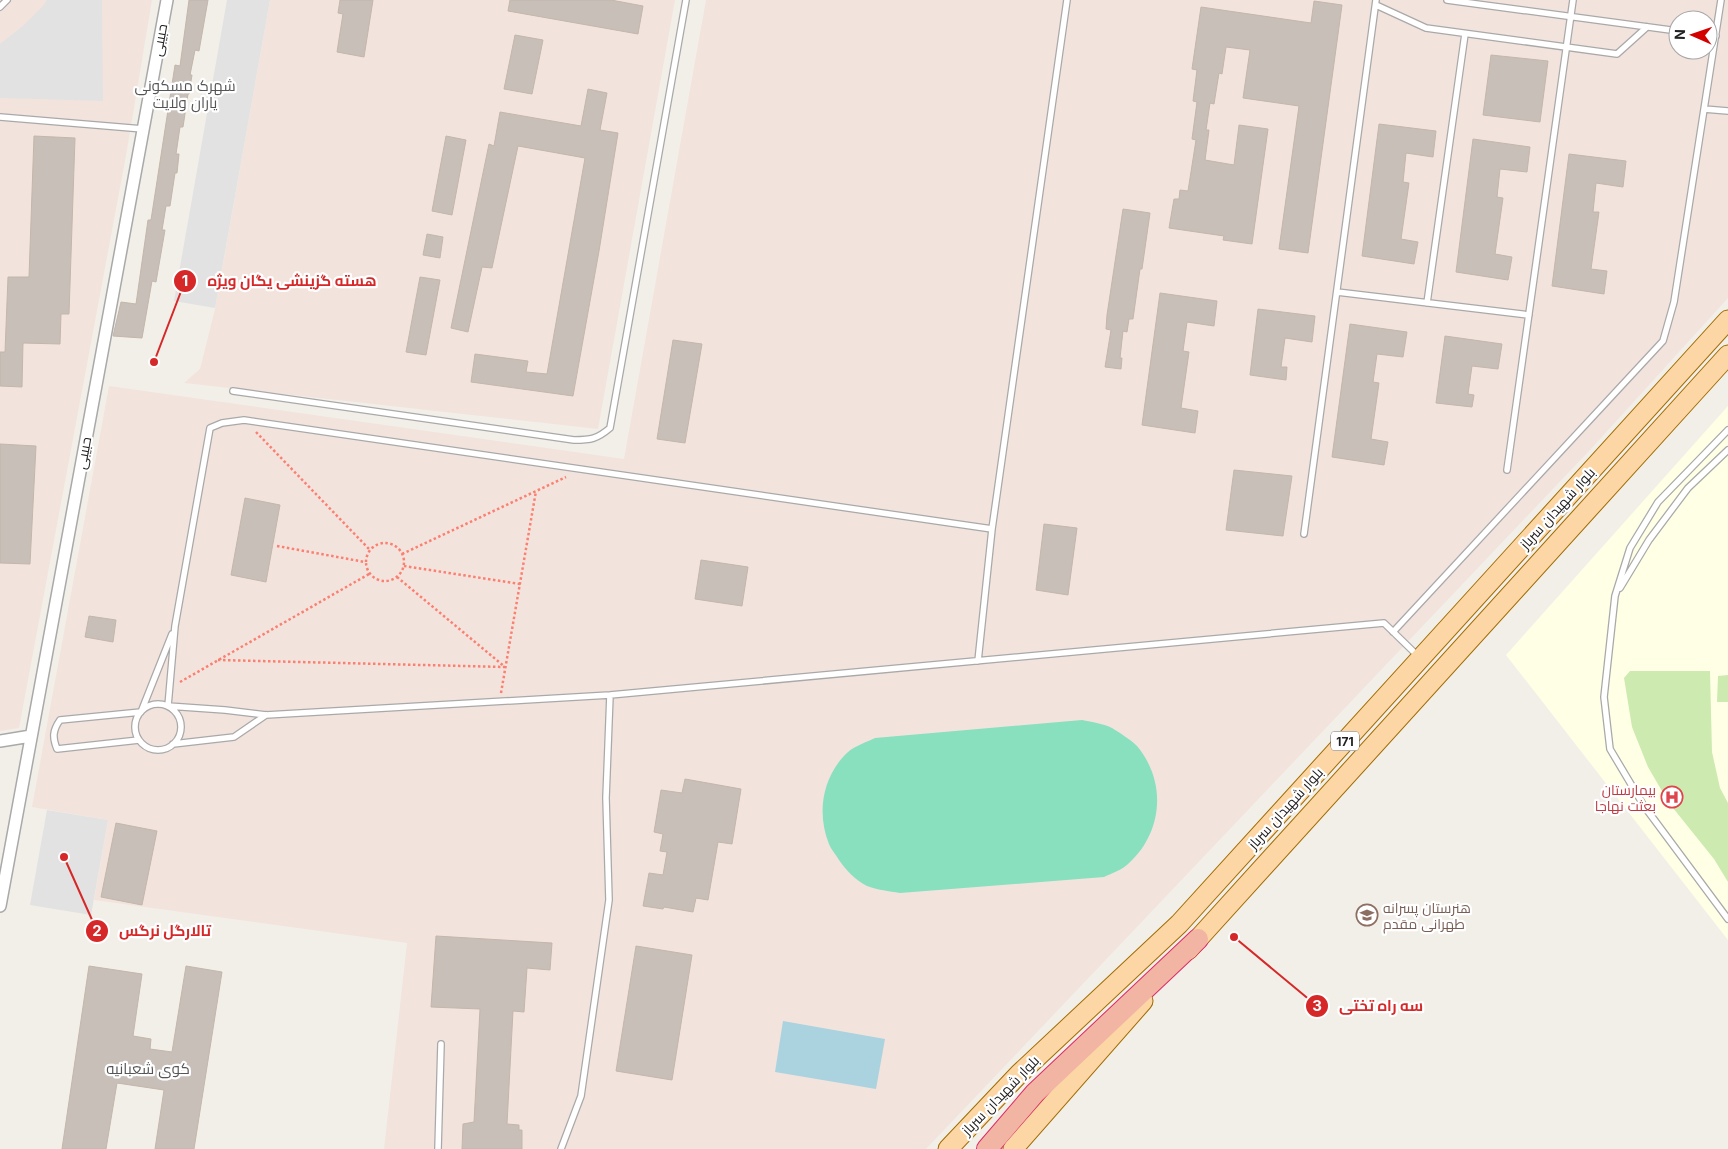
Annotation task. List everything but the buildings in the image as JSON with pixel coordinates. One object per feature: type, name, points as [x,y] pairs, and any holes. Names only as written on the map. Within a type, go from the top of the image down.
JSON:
[{"type":"highway","points":[[986,1149],[1035,1093],[1198,938]]},
{"type":"main road","name":"بلوار شهیدان سرباز","points":[[948,1149],[1018,1074],[1179,924],[1728,320]]},
{"type":"main road","name":"بلوار شهیدان سرباز","points":[[1013,1149],[1198,938],[1728,356]]},
{"type":"street","name":"حبیبی","points":[[0,906],[167,0]]},
{"type":"street","points":[[0,741],[31,736]]},
{"type":"lane","points":[[0,7],[7,0]]},
{"type":"lane","points":[[233,391],[574,440],[589,440],[600,436],[610,428],[686,0]]},
{"type":"lane","points":[[978,661],[992,529],[1067,0]]},
{"type":"lane","points":[[1447,0],[1668,30]]},
{"type":"lane","points":[[1507,470],[1573,0]]},
{"type":"lane","points":[[1718,22],[1721,0]]},
{"type":"lane","points":[[1304,534],[1376,3],[1426,28],[1617,54],[1647,27]]},
{"type":"lane","points":[[1427,303],[1465,34]]},
{"type":"lane","points":[[1393,632],[1663,341],[1674,302],[1712,60]]},
{"type":"lane","points":[[1704,109],[1728,111]]},
{"type":"lane","points":[[0,117],[143,129]]},
{"type":"lane","points":[[1337,292],[1529,316]]},
{"type":"lane","points":[[168,706],[175,626],[210,428],[222,423],[244,420],[992,529]]},
{"type":"lane","points":[[1728,430],[1658,502],[1630,548],[1615,596],[1604,697],[1610,749],[1644,806],[1728,919]]},
{"type":"lane","points":[[1615,596],[1649,540],[1688,488],[1728,450]]},
{"type":"lane","points":[[140,740],[57,749],[53,740],[54,728],[60,720],[141,712],[154,704],[266,715],[610,695],[1384,623],[1421,658]]},
{"type":"lane","points":[[168,706],[179,717],[181,724],[180,732],[177,739],[166,748],[159,750],[151,748],[140,740],[136,733],[137,718],[175,626]]},
{"type":"lane","points":[[561,1149],[581,1096],[609,900],[606,798],[610,695]]},
{"type":"lane","points":[[172,744],[234,737],[266,715]]},
{"type":"lane","points":[[438,1149],[441,1044]]},
{"type":"path","points":[[244,420],[369,549]]},
{"type":"path","points":[[402,554],[583,470]]},
{"type":"path","points":[[499,702],[536,491]]},
{"type":"path","points":[[387,542],[394,544],[402,554],[404,566],[397,577],[386,581],[374,578],[370,574],[365,562],[369,549],[374,545],[387,542]]},
{"type":"path","points":[[277,546],[365,562]]},
{"type":"path","points":[[404,566],[520,584]]},
{"type":"path","points":[[170,687],[370,574]]},
{"type":"path","points":[[397,577],[505,667]]},
{"type":"path","points":[[218,660],[505,667]]},
{"type":"shaded area","points":[[0,0],[152,0],[127,150],[19,728],[0,731]]},
{"type":"shaded area","points":[[47,0],[102,0],[103,101],[0,98],[0,44],[24,25]]},
{"type":"shaded area","points":[[227,0],[270,0],[215,308],[174,301]]},
{"type":"shaded area","points":[[270,0],[675,0],[598,429],[184,383],[200,369],[215,309]]},
{"type":"shaded area","points":[[706,0],[1728,0],[1728,298],[1590,450],[926,1149],[384,1149],[407,943],[94,900],[108,820],[32,807],[109,386],[624,459]]},
{"type":"shaded area","name":"بیمارستان بعثت نهاجا","points":[[1728,406],[1728,940],[1506,655]]},
{"type":"shaded area","points":[[47,810],[108,820],[91,915],[30,905]]},
{"type":"green space","points":[[1630,671],[1710,671],[1712,752],[1720,788],[1728,803],[1728,882],[1714,859],[1669,803],[1648,767],[1632,727],[1624,678]]},
{"type":"green space","points":[[1728,675],[1728,702],[1717,702],[1718,676]]},
{"type":"green space","points":[[1082,720],[1109,727],[1132,741],[1147,760],[1153,775],[1157,791],[1154,823],[1140,852],[1120,870],[1104,877],[900,893],[863,884],[848,871],[830,846],[823,819],[824,795],[839,761],[858,746],[875,738]]},
{"type":"water","points":[[783,1021],[885,1039],[876,1089],[775,1072]]},
{"type":"place","name":"هسته گزینشی یگان ویژه","points":[[154,362]]},
{"type":"place","name":"بیمارستان بعثت نهاجا","points":[[1672,797]]},
{"type":"place","name":"تالارگل نرگس","points":[[64,857]]},
{"type":"place","name":"هنرستان پسرانه طهرانی مقدم","points":[[1367,915]]},
{"type":"place","name":"سه راه تختی","points":[[1234,937]]},
{"type":"district","name":"شهرک مسکونی یاران ولایت","points":[[185,94]]},
{"type":"district","name":"کوی شعبانیه","points":[[148,1068]]}]
